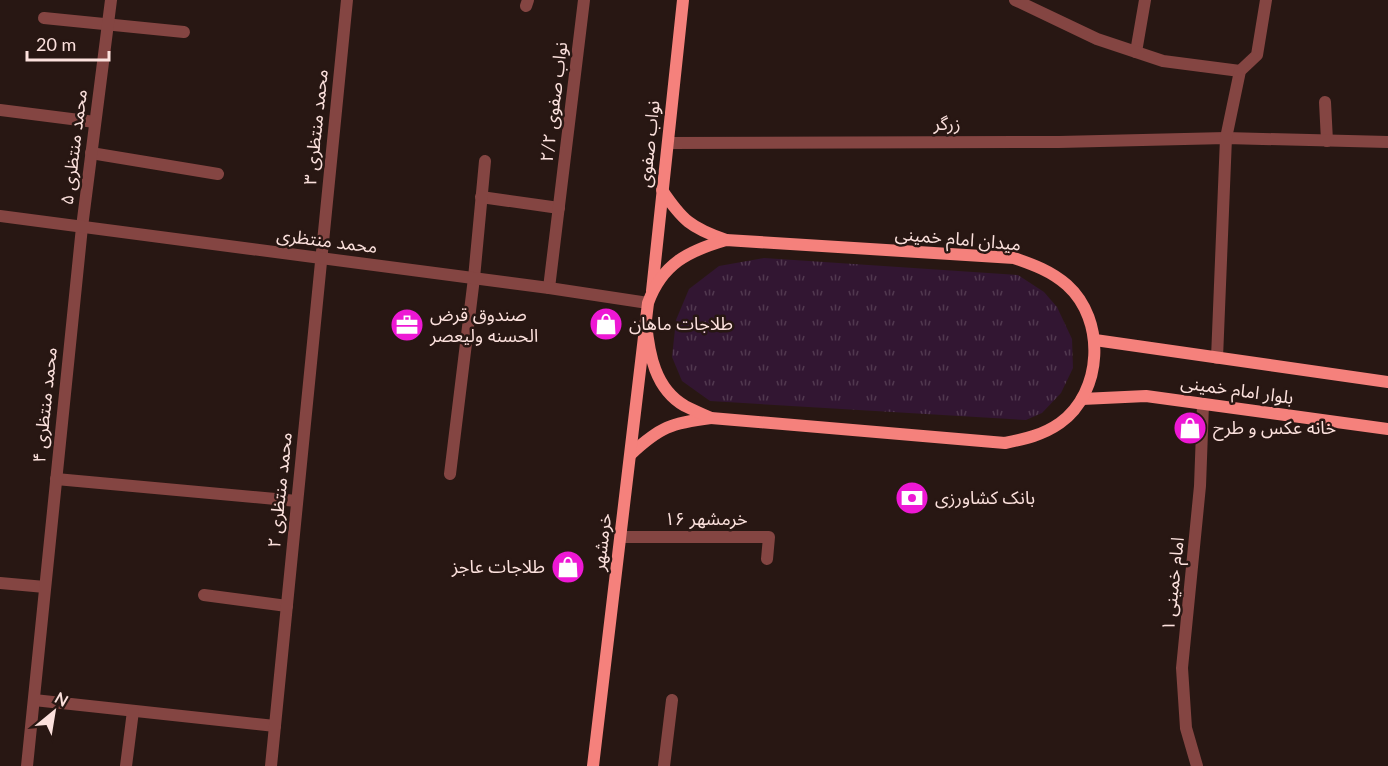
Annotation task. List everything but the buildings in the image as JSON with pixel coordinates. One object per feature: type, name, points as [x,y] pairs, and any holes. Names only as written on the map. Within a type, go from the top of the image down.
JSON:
[{"type":"main road","name":"نواب صفوی","points":[[650,298],[683,0]]},
{"type":"main road","points":[[662,190],[677,213],[699,231],[726,240]]},
{"type":"main road","name":"میدان امام خمینی","points":[[726,240],[1014,258],[1044,268],[1068,286],[1086,311],[1095,340],[1093,371],[1082,399],[1062,422],[1035,437],[1005,443],[711,418],[682,404],[660,382],[649,354],[646,323],[650,298],[669,267],[695,249],[726,240]]},
{"type":"main road","name":"خرمشهر","points":[[593,766],[646,323]]},
{"type":"main road","name":"بلوار امام خمینی","points":[[1095,340],[1388,382]]},
{"type":"main road","name":"بلوار امام خمینی","points":[[1082,399],[1146,396],[1388,429]]},
{"type":"main road","points":[[631,454],[653,434],[681,422],[711,418]]},
{"type":"street","name":"محمد منتظری ۵","points":[[81,227],[111,0]]},
{"type":"street","name":"محمد منتظری ۳","points":[[320,258],[347,0]]},
{"type":"street","name":"نواب صفوی ۲/۲","points":[[549,288],[584,0]]},
{"type":"street","points":[[1015,0],[1097,39],[1163,61],[1240,71]]},
{"type":"street","points":[[1136,52],[1145,0]]},
{"type":"street","points":[[1217,358],[1226,138],[1240,71],[1257,55],[1266,0]]},
{"type":"street","points":[[44,18],[184,32]]},
{"type":"street","points":[[1325,102],[1327,141]]},
{"type":"street","points":[[0,110],[95,122]]},
{"type":"street","name":"زرگر","points":[[668,143],[1059,142],[1226,138],[1388,142]]},
{"type":"street","points":[[91,153],[218,174]]},
{"type":"street","points":[[450,474],[474,278],[485,161]]},
{"type":"street","points":[[481,197],[559,208]]},
{"type":"street","name":"محمد منتظری","points":[[0,216],[549,288],[650,298]]},
{"type":"street","name":"محمد منتظری ۴","points":[[27,766],[81,227]]},
{"type":"street","name":"محمد منتظری ۲","points":[[271,766],[320,258]]},
{"type":"street","name":"امام خمینی ۱","points":[[1197,766],[1185,728],[1182,668],[1200,486],[1203,404]]},
{"type":"street","points":[[56,479],[297,501]]},
{"type":"street","name":"خرمشهر ۱۶","points":[[621,537],[769,537],[767,559]]},
{"type":"street","points":[[0,583],[45,587]]},
{"type":"street","points":[[204,595],[287,606]]},
{"type":"street","points":[[34,700],[275,726]]},
{"type":"street","points":[[664,766],[672,700]]},
{"type":"street","points":[[126,766],[133,711]]},
{"type":"green space","points":[[764,258],[1018,275],[1044,292],[1057,307],[1072,339],[1073,368],[1061,393],[1042,413],[1026,420],[710,401],[682,381],[672,357],[676,320],[689,289],[719,266]]},
{"type":"place","name":"طلاجات ماهان","points":[[606,324]]},
{"type":"place","name":"صندوق قرض الحسنه ولیعصر","points":[[407,325]]},
{"type":"place","name":"خانه عکس و طرح","points":[[1190,428]]},
{"type":"place","name":"بانک کشاورزی","points":[[912,498]]},
{"type":"place","name":"طلاجات عاجز","points":[[568,567]]}]
